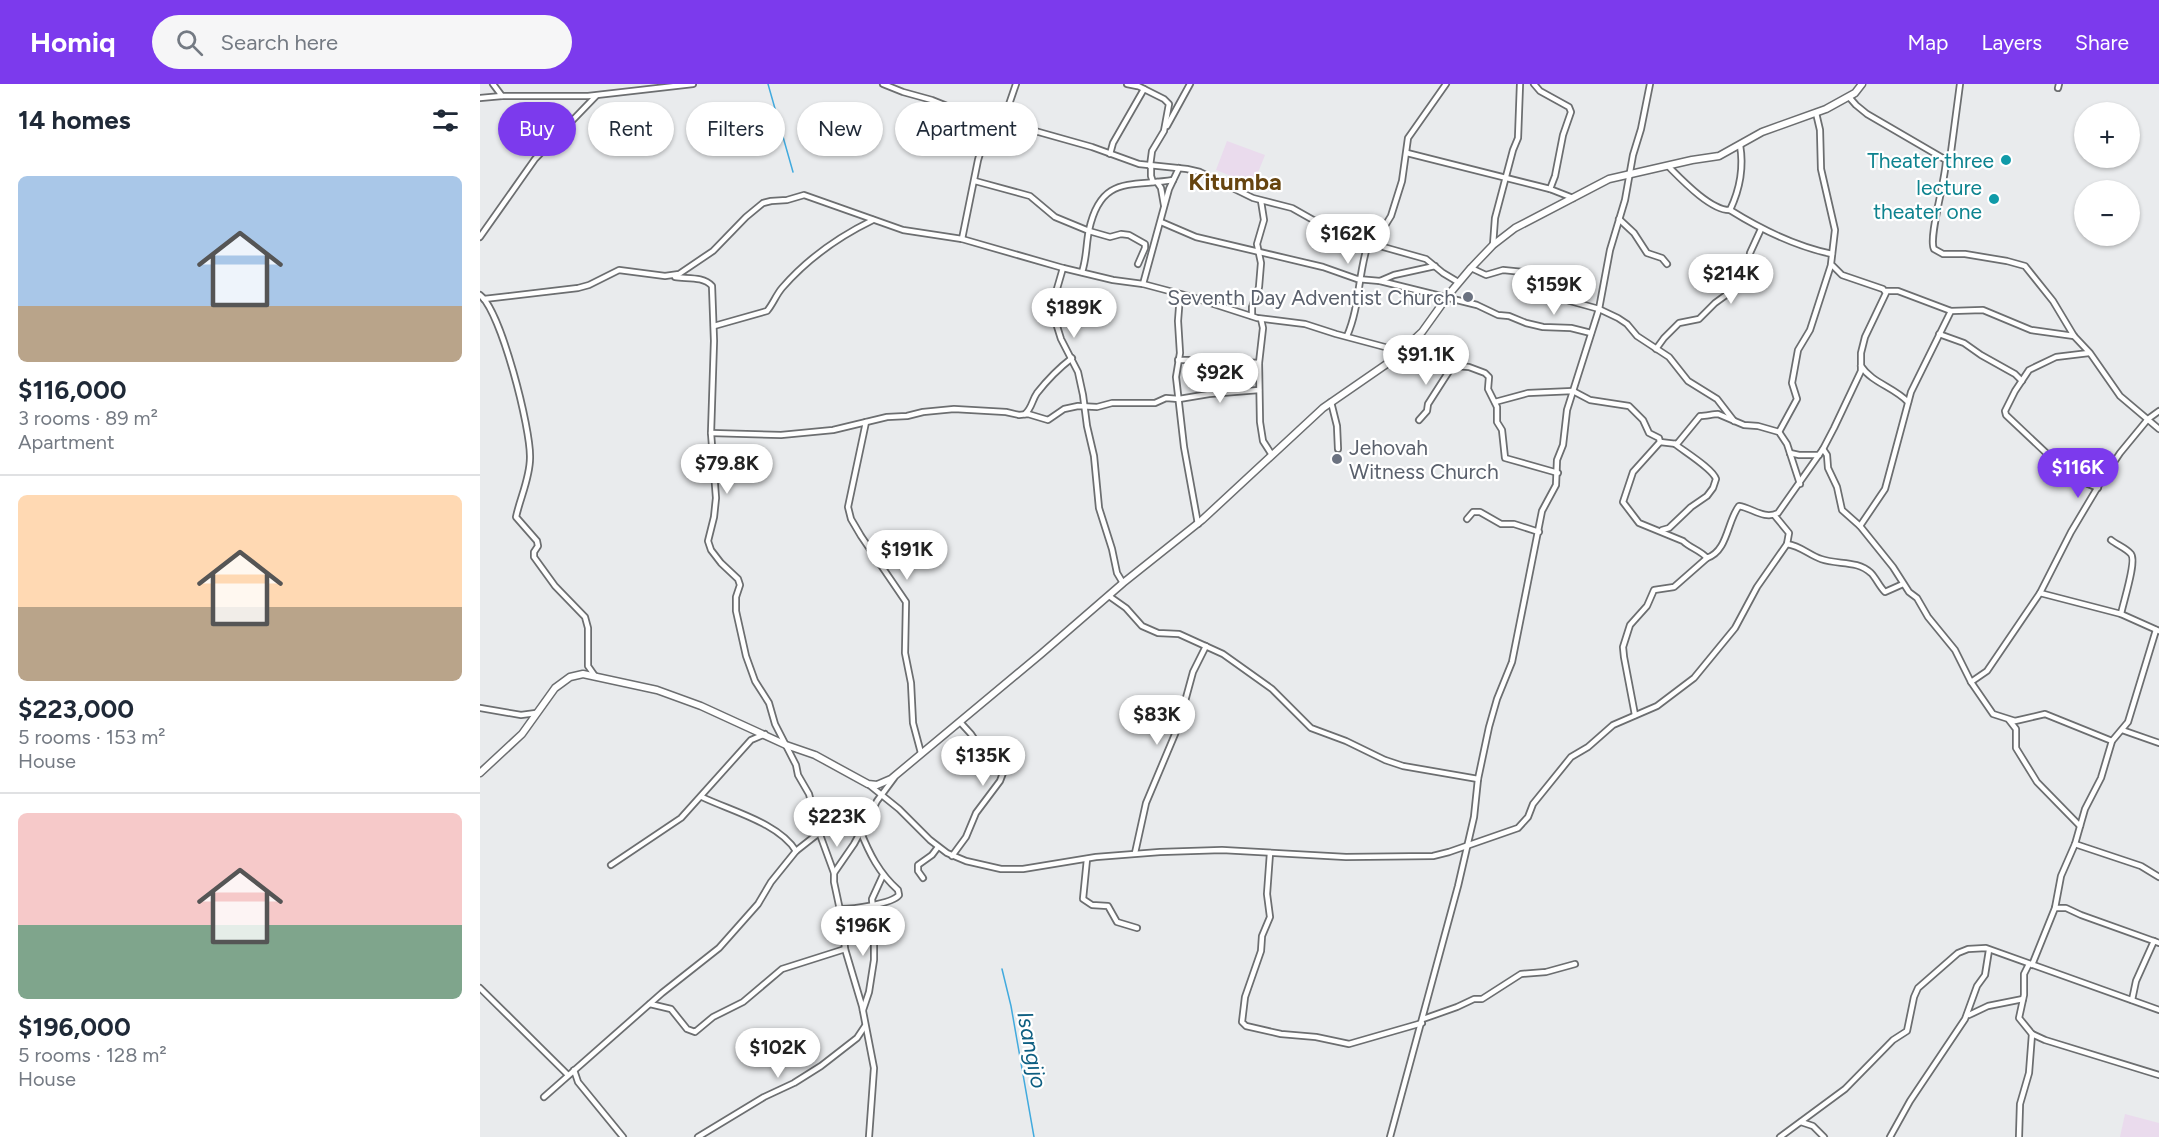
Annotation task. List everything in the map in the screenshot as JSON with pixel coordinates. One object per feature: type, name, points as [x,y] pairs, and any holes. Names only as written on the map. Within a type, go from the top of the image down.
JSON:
[{"type":"street","points":[[493,84],[502,96]]},
{"type":"street","points":[[480,98],[596,96],[693,84]]},
{"type":"street","points":[[883,84],[937,102]]},
{"type":"street","points":[[1010,102],[1016,84]]},
{"type":"street","points":[[1127,84],[1136,85],[1168,103],[1164,131]]},
{"type":"street","points":[[1164,208],[1162,195],[1151,176],[1152,151],[1190,84]]},
{"type":"street","points":[[1349,334],[1362,280],[1362,262],[1391,216],[1402,181],[1407,141],[1446,84]]},
{"type":"street","points":[[1493,245],[1493,226],[1505,177],[1518,138],[1520,84]]},
{"type":"street","points":[[1534,84],[1540,91],[1567,106],[1571,112],[1550,189]]},
{"type":"street","points":[[1390,1137],[1423,1021],[1468,846],[1478,779],[1497,699],[1512,662],[1542,511],[1555,490],[1557,460],[1563,444],[1567,410],[1599,309],[1610,250],[1650,84]]},
{"type":"street","points":[[834,873],[854,844],[880,796],[894,777],[1197,524],[1331,402],[1381,368],[1401,351],[1422,332],[1458,282],[1493,245],[1515,228],[1609,179],[1719,156],[1784,123],[1816,113],[1849,97],[1862,84]]},
{"type":"street","points":[[1945,158],[1948,158],[1951,152],[1960,84]]},
{"type":"street","points":[[1110,154],[1113,143],[1144,89]]},
{"type":"street","points":[[480,237],[535,159],[596,96]]},
{"type":"street","points":[[1849,97],[1867,114],[1945,158]]},
{"type":"street","points":[[1779,432],[1797,398],[1792,382],[1798,347],[1810,330],[1831,265],[1835,230],[1821,170],[1820,130],[1816,113]]},
{"type":"street","points":[[1038,132],[1150,166],[1179,168],[1205,174],[1262,201],[1286,205],[1332,230],[1371,245],[1426,259],[1458,282]]},
{"type":"street","points":[[1730,210],[1739,190],[1743,168],[1740,145]]},
{"type":"street","points":[[1407,153],[1550,189],[1573,198]]},
{"type":"street","points":[[962,239],[979,156]]},
{"type":"street","points":[[1945,158],[1943,186],[1931,240],[1934,249],[1943,254],[1965,254],[2025,266],[2053,301],[2074,336],[2090,353],[2120,396],[2159,429]]},
{"type":"street","points":[[1668,166],[1685,183],[1722,210],[1730,210],[1761,229],[1804,248],[1832,254]]},
{"type":"street","points":[[1143,284],[1164,208],[1179,168]]},
{"type":"street","points":[[1082,272],[1087,256],[1089,231],[1098,204],[1105,194],[1130,183],[1173,180]]},
{"type":"street","points":[[975,182],[1030,196],[1055,217],[1089,231],[1110,237],[1123,234],[1140,241],[1145,244],[1145,248],[1138,264]]},
{"type":"street","points":[[672,276],[684,271],[713,251],[746,217],[767,201],[787,200],[804,195],[915,233],[962,239],[1063,268],[1113,280],[1143,284],[1262,319],[1300,323],[1336,334],[1349,334],[1401,351],[1469,367],[1487,374],[1488,389],[1497,407],[1497,422],[1502,430],[1505,458],[1558,472]]},
{"type":"street","points":[[1252,316],[1252,307],[1259,287],[1261,263],[1257,241],[1264,220],[1262,201]]},
{"type":"street","points":[[1619,219],[1634,233],[1647,253],[1662,258],[1667,264]]},
{"type":"street","points":[[714,326],[767,311],[782,288],[816,255],[845,234],[873,220]]},
{"type":"street","points":[[1161,222],[1196,237],[1323,267],[1362,280],[1380,281],[1477,305],[1498,315],[1509,316],[1531,324],[1571,328],[1591,333]]},
{"type":"street","points":[[1656,349],[1679,324],[1699,320],[1715,303],[1733,290],[1749,267],[1750,253],[1761,229]]},
{"type":"street","points":[[1831,265],[1842,275],[1886,291],[1898,291],[1951,311],[1983,310],[2031,330],[2074,336]]},
{"type":"street","points":[[1380,281],[1399,273],[1435,266]]},
{"type":"street","points":[[1063,268],[1054,304],[1059,332],[1078,372],[1086,426],[1094,456],[1099,508],[1117,573],[1124,583]]},
{"type":"street","points":[[1471,268],[1486,275],[1503,270],[1519,271],[1533,277],[1553,295],[1599,309],[1627,324],[1632,332],[1669,357],[1688,381],[1717,399],[1734,421]]},
{"type":"street","points":[[595,676],[588,666],[588,628],[585,617],[547,576],[534,557],[538,546],[537,541],[516,517],[530,462],[530,441],[507,350],[482,297],[578,288],[619,270],[701,279],[711,284],[714,326],[711,433],[716,507],[708,542],[711,550],[740,582],[735,603],[743,646],[755,681],[769,704],[775,724],[809,794],[819,832],[834,873],[845,949],[863,1010],[874,1068],[869,1137]]},
{"type":"street","points":[[1775,516],[1823,449],[1859,375],[1865,337],[1886,291]]},
{"type":"street","points":[[1180,295],[1176,377],[1184,447],[1197,524]]},
{"type":"street","points":[[1860,526],[1885,489],[1908,402],[1951,311]]},
{"type":"street","points":[[1262,319],[1259,363],[1262,434],[1272,455]]},
{"type":"street","points":[[1939,334],[1964,343],[2015,374],[2022,381]]},
{"type":"street","points":[[2090,353],[2080,352],[2048,360],[2029,370],[2005,411],[2006,415],[2060,466],[2098,488]]},
{"type":"street","points":[[1025,414],[1031,408],[1037,393],[1050,380],[1054,372],[1072,358]]},
{"type":"street","points":[[1178,360],[1259,363]]},
{"type":"street","points":[[1419,420],[1427,411],[1428,404],[1453,365]]},
{"type":"street","points":[[1861,366],[1867,374],[1897,391],[1908,402]]},
{"type":"street","points":[[711,433],[781,435],[842,429],[887,417],[954,409],[1025,414],[1048,420],[1064,409],[1084,405],[1097,407],[1112,403],[1155,403],[1166,398],[1179,399],[1209,393],[1259,390]]},
{"type":"street","points":[[1495,402],[1528,393],[1573,391],[1590,399],[1629,406],[1643,420],[1649,433],[1659,438],[1660,442]]},
{"type":"street","points":[[1331,402],[1337,426],[1338,449]]},
{"type":"street","points":[[1971,682],[1987,671],[2040,593],[2071,532],[2120,453],[2148,419],[2159,411]]},
{"type":"street","points":[[1660,442],[1677,444],[1700,417],[1718,414],[1744,425],[1779,432],[1790,453],[1800,484]]},
{"type":"street","points":[[866,422],[848,507],[851,519],[861,536],[906,602],[905,653],[911,683],[913,723],[921,753]]},
{"type":"street","points":[[1660,442],[1632,472],[1623,502],[1639,522],[1683,541],[1707,558]]},
{"type":"street","points":[[1662,530],[1669,528],[1691,507],[1707,496],[1716,478],[1710,469],[1674,444]]},
{"type":"street","points":[[1823,449],[1827,455],[1828,468],[1837,487],[1842,510],[1860,526],[1893,567],[1903,584],[1917,598],[1928,617],[1955,650],[1971,682],[1993,714],[2009,720],[2023,721],[2045,714],[2112,741]]},
{"type":"street","points":[[1790,453],[1819,455]]},
{"type":"street","points":[[480,773],[522,734],[555,688],[566,679],[579,674],[657,690],[815,755],[868,784],[952,856],[983,865],[1007,870],[1023,869],[1135,854],[1222,850],[1346,857],[1433,856],[1518,828],[1528,817],[1533,804],[1567,761],[1588,747],[1613,725],[1658,706],[1694,678],[1730,634],[1757,587],[1787,544],[1789,534],[1775,516],[1756,513],[1739,506],[1723,543],[1716,553],[1674,586],[1654,590],[1647,606],[1630,626],[1623,652],[1635,715]]},
{"type":"street","points":[[1467,519],[1473,512],[1480,512],[1501,524],[1514,524],[1539,532]]},
{"type":"street","points":[[2112,540],[2129,552],[2133,558],[2133,570],[2127,584],[2121,614]]},
{"type":"street","points":[[1787,544],[1801,547],[1820,559],[1848,562],[1863,568],[1873,575],[1885,592],[1903,584]]},
{"type":"street","points":[[2040,593],[2121,614],[2157,631],[2128,722],[2112,741],[2101,778],[2085,809],[2075,844],[2061,876],[2055,908],[2031,964],[2024,974],[2020,1021],[2032,1034],[2045,1040],[2159,1075]]},
{"type":"street","points":[[1108,596],[1126,608],[1142,626],[1158,633],[1179,634],[1223,654],[1267,685],[1311,728],[1403,766],[1478,779]]},
{"type":"street","points":[[1135,854],[1146,803],[1178,727],[1193,672],[1206,646]]},
{"type":"street","points":[[480,708],[521,715],[536,713]]},
{"type":"street","points":[[2009,720],[2016,729],[2016,748],[2037,782],[2080,826]]},
{"type":"street","points":[[952,856],[966,837],[976,813],[1000,781],[1003,772],[985,756],[960,722]]},
{"type":"street","points":[[2122,730],[2159,744]]},
{"type":"street","points":[[611,865],[670,827],[702,797],[751,740],[765,734]]},
{"type":"street","points":[[868,784],[877,785],[894,777]]},
{"type":"street","points":[[702,797],[768,827],[787,839],[796,851]]},
{"type":"street","points":[[544,1097],[650,1004],[719,948],[758,904],[771,882],[796,851],[829,825],[867,817]]},
{"type":"street","points":[[840,909],[857,909],[892,901],[899,895],[898,890],[876,864],[860,830]]},
{"type":"street","points":[[2075,844],[2116,856],[2141,866],[2159,877]]},
{"type":"street","points":[[923,878],[918,871],[918,865],[932,855],[938,846]]},
{"type":"street","points":[[1270,853],[1267,894],[1270,917],[1262,936],[1261,951],[1245,997],[1242,1022],[1246,1026],[1281,1034],[1316,1037],[1349,1044],[1423,1021],[1474,999],[1482,999],[1521,974],[1542,973],[1575,964]]},
{"type":"street","points":[[829,858],[842,861]]},
{"type":"street","points":[[1086,859],[1083,899],[1092,905],[1108,906],[1117,922],[1137,928]]},
{"type":"street","points":[[863,1010],[869,992],[874,960],[874,922],[871,904],[876,887],[883,875]]},
{"type":"street","points":[[2055,908],[2066,908],[2156,942],[2136,981],[2132,1000]]},
{"type":"street","points":[[1780,1137],[1845,1089],[1893,1040],[1907,1031],[1918,988],[1958,953],[1968,949],[1977,947],[1989,950],[2159,1011]]},
{"type":"street","points":[[650,1004],[667,1007],[674,1011],[687,1029],[695,1032],[713,1017],[743,1002],[782,969],[845,949]]},
{"type":"street","points":[[1890,1137],[1910,1101],[1967,1016],[1977,986],[1985,975],[1989,950]]},
{"type":"street","points":[[480,988],[568,1075]]},
{"type":"street","points":[[1967,1016],[1988,1006],[2023,999]]},
{"type":"street","points":[[698,1137],[821,1066],[857,1038],[866,1026]]},
{"type":"street","points":[[2019,1137],[2020,1104],[2030,1073],[2032,1034]]},
{"type":"street","points":[[574,1070],[578,1082],[623,1137]]},
{"type":"street","points":[[1801,1122],[1813,1126],[1824,1137]]},
{"type":"shaded area","points":[[1227,141],[1265,155],[1253,185],[1216,170]]},
{"type":"shaded area","points":[[2125,1114],[2159,1123],[2159,1137],[2120,1137]]},
{"type":"waterway","points":[[768,84],[793,172]]},
{"type":"waterway","name":"Isangijo","points":[[1002,969],[1011,1006],[1034,1137]]},
{"type":"place","name":"Theater three","points":[[2006,160]]},
{"type":"place","name":"lecture theater one","points":[[1994,199]]},
{"type":"place","name":"Seventh Day Adventist Church","points":[[1468,297]]},
{"type":"place","name":"Jehovah Witness Church","points":[[1337,459]]},
{"type":"district","name":"Kitumba","points":[[1235,181]]}]
